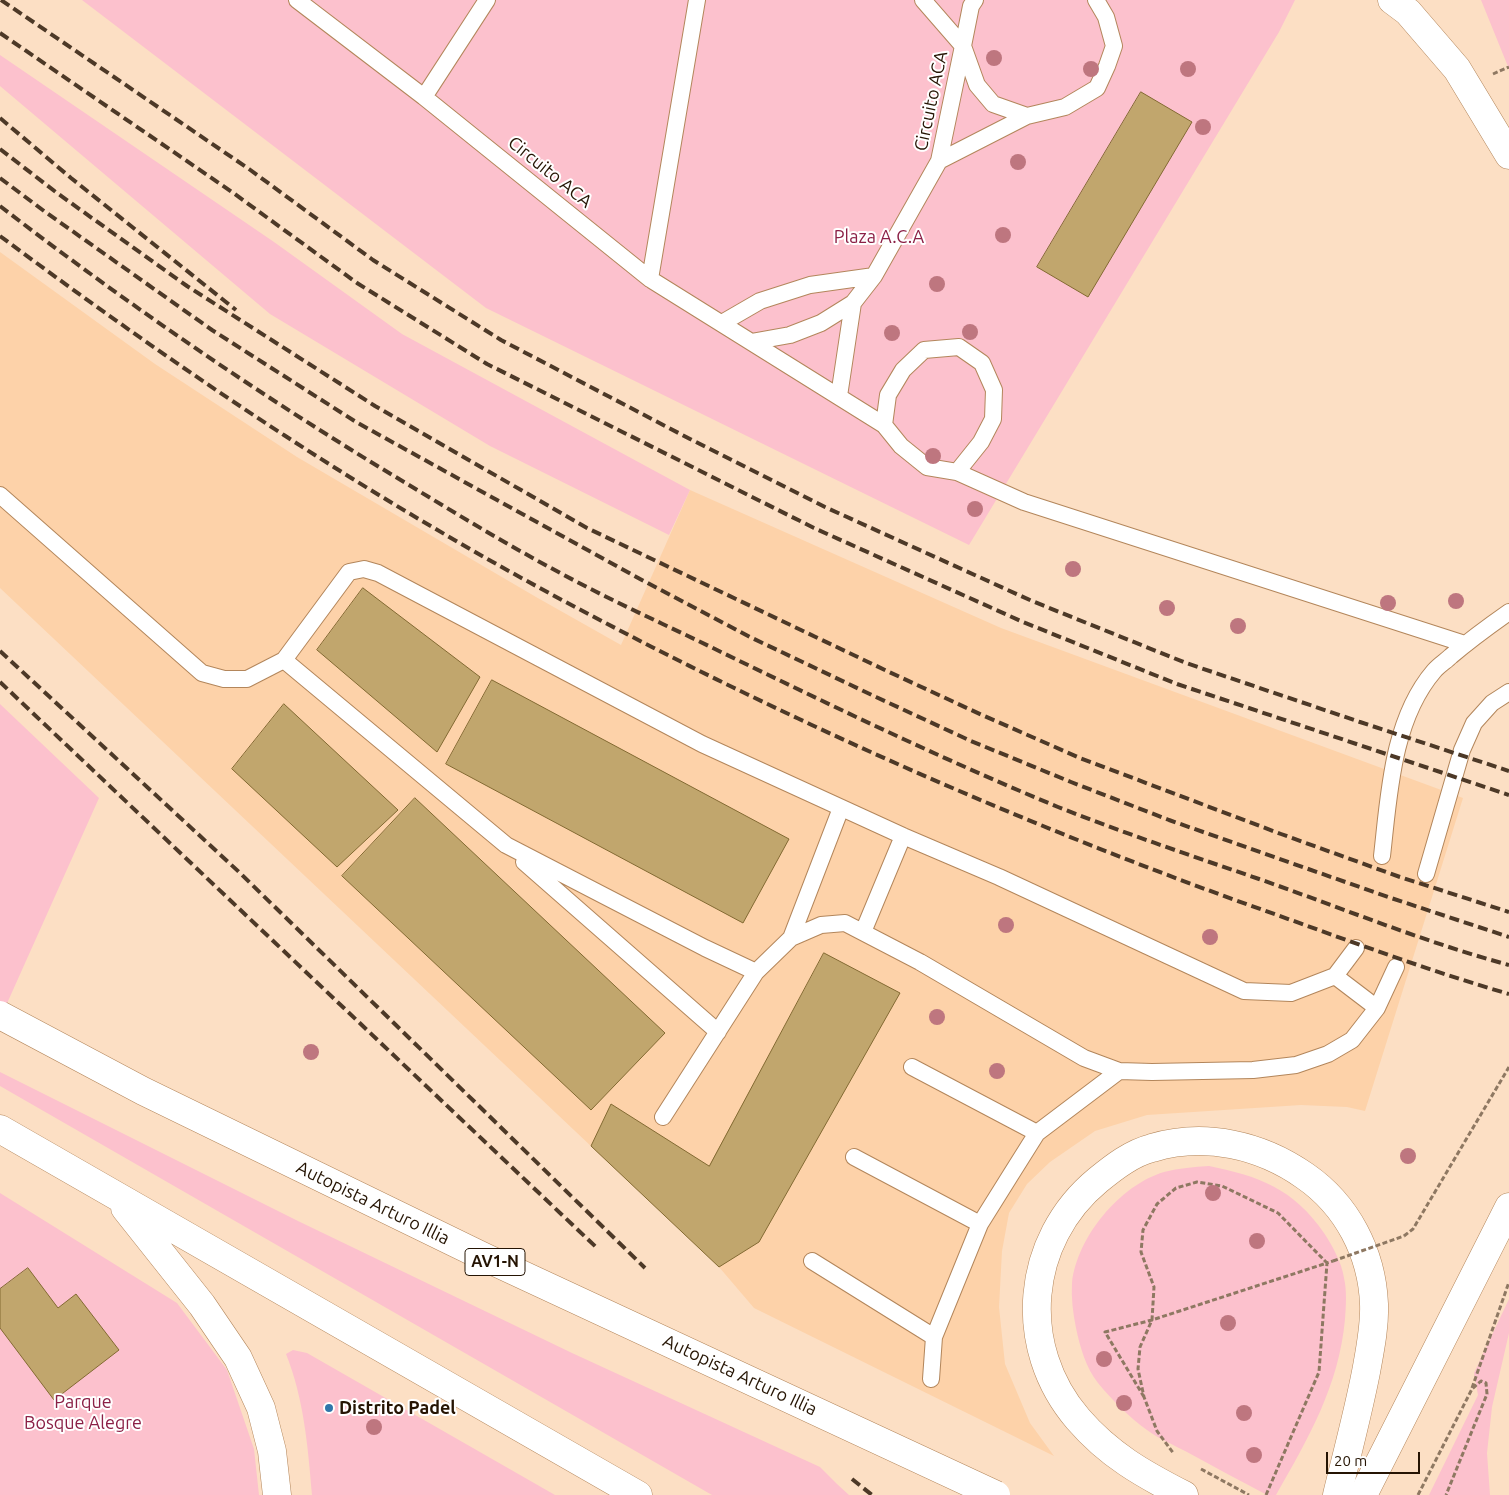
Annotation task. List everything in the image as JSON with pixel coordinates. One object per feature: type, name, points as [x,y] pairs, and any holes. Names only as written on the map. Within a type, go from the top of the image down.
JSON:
[{"type":"main road","points":[[1392,0],[1408,12],[1457,69],[1509,156]]},
{"type":"main road","name":"Autopista Arturo Illia","points":[[0,1015],[143,1091],[482,1256],[996,1495]]},
{"type":"main road","points":[[0,1129],[638,1495]]},
{"type":"main road","points":[[1184,1495],[1115,1456],[1077,1418],[1055,1385],[1046,1364],[1040,1344],[1036,1302],[1042,1264],[1051,1240],[1060,1223],[1093,1184],[1128,1158],[1151,1148],[1199,1141],[1223,1142],[1243,1146],[1270,1155],[1291,1166],[1312,1180],[1340,1208],[1362,1244],[1373,1285],[1374,1324],[1363,1387],[1337,1495]]},
{"type":"main road","points":[[116,1197],[202,1305],[238,1358],[261,1408],[272,1451],[277,1495]]},
{"type":"main road","points":[[1363,1495],[1509,1207]]},
{"type":"lane","name":"Circuito ACA","points":[[297,0],[424,96],[650,278],[751,342],[790,335],[821,323],[853,303],[874,276],[939,161],[963,46],[923,0]]},
{"type":"lane","points":[[424,96],[486,0]]},
{"type":"lane","points":[[650,278],[697,0]]},
{"type":"lane","points":[[975,0],[971,6],[963,46],[977,85],[993,104],[1027,116]]},
{"type":"lane","points":[[939,161],[1027,116],[1065,107],[1097,88],[1114,46],[1106,17],[1096,0]]},
{"type":"lane","points":[[722,323],[768,298],[810,286],[874,276]]},
{"type":"lane","points":[[839,396],[853,303]]},
{"type":"lane","points":[[751,342],[884,425],[901,446],[927,467],[957,472],[1024,502],[1465,644]]},
{"type":"lane","points":[[884,425],[888,394],[902,370],[924,350],[959,346],[982,363],[994,390],[993,419],[981,442],[957,472]]},
{"type":"lane","points":[[0,495],[202,673],[224,679],[247,679],[284,660],[349,572],[364,569],[378,573],[702,744],[903,836],[1000,877],[1244,991],[1291,993],[1335,976],[1356,948]]},
{"type":"lane","points":[[1382,856],[1392,770],[1405,723],[1417,696],[1435,670],[1465,644],[1509,612]]},
{"type":"lane","points":[[284,660],[506,846],[718,1032]]},
{"type":"lane","points":[[1426,874],[1462,750],[1474,723],[1492,703],[1509,692]]},
{"type":"lane","points":[[791,938],[841,808]]},
{"type":"lane","points":[[863,932],[903,836]]},
{"type":"lane","points":[[506,846],[756,972]]},
{"type":"lane","points":[[663,1117],[756,972],[791,938],[821,924],[845,923],[920,962],[1084,1058],[1119,1071],[1253,1070],[1296,1065],[1328,1054],[1352,1040],[1377,1008],[1396,967]]},
{"type":"lane","points":[[1335,976],[1377,1008]]},
{"type":"lane","points":[[912,1067],[1037,1133]]},
{"type":"lane","points":[[932,1380],[934,1337],[980,1224],[1037,1133],[1119,1071]]},
{"type":"lane","points":[[854,1157],[980,1224]]},
{"type":"lane","points":[[812,1261],[934,1337]]},
{"type":"path","points":[[1144,1397],[1105,1332],[1152,1320],[1334,1261],[1404,1236],[1413,1230],[1509,1067]]},
{"type":"path","points":[[1181,1458],[1172,1453],[1157,1431],[1144,1397],[1138,1369],[1140,1347],[1152,1320],[1154,1287],[1141,1252],[1143,1230],[1157,1204],[1176,1188],[1197,1182],[1222,1186],[1278,1212],[1327,1263],[1318,1372],[1266,1495]]},
{"type":"path","points":[[1418,1495],[1472,1388],[1509,1282]]},
{"type":"path","points":[[1446,1495],[1487,1394],[1486,1383],[1481,1381],[1472,1388]]},
{"type":"path","points":[[1198,1467],[1249,1495]]},
{"type":"shaded area","points":[[0,252],[155,364],[297,457],[621,645],[690,490],[1001,628],[1463,798],[1365,1111],[1347,1107],[1301,1105],[1147,1115],[1095,1131],[1050,1162],[1027,1184],[1009,1213],[1002,1251],[999,1307],[1005,1364],[1030,1423],[1054,1456],[754,1308],[719,1267],[0,588]]},
{"type":"green space","name":"Plaza A.C.A","points":[[82,0],[1295,0],[1279,32],[969,545],[486,308]]},
{"type":"green space","points":[[1481,0],[1509,0],[1509,69]]},
{"type":"green space","points":[[0,55],[274,242],[402,334],[690,490],[669,535],[490,446],[270,314],[0,86]]},
{"type":"green space","points":[[0,704],[99,798],[0,1019]]},
{"type":"green space","points":[[0,1072],[298,1221],[572,1353],[820,1467],[849,1495],[712,1495],[0,1086]]},
{"type":"green space","points":[[1209,1166],[1244,1174],[1288,1195],[1300,1205],[1324,1233],[1336,1254],[1343,1272],[1346,1293],[1345,1314],[1342,1344],[1336,1367],[1320,1411],[1276,1495],[1267,1495],[1156,1436],[1134,1420],[1109,1396],[1090,1371],[1076,1328],[1072,1283],[1076,1266],[1082,1248],[1103,1215],[1132,1188],[1148,1179],[1164,1172]]},
{"type":"green space","name":"Parque Bosque Alegre","points":[[0,1193],[177,1303],[227,1370],[254,1449],[259,1495],[0,1495]]},
{"type":"green space","points":[[1509,1299],[1509,1333],[1492,1407],[1487,1453],[1490,1495],[1429,1495],[1478,1395],[1474,1373]]},
{"type":"green space","name":"Distrito Padel","points":[[293,1350],[307,1353],[555,1495],[312,1495],[307,1441],[301,1406],[286,1354]]},
{"type":"building","points":[[1141,92],[1192,122],[1088,297],[1037,267]]},
{"type":"building","points":[[363,588],[480,677],[437,752],[317,650]]},
{"type":"building","points":[[492,680],[789,839],[743,923],[446,764]]},
{"type":"building","points":[[284,704],[398,810],[337,867],[232,769]]},
{"type":"building","points":[[415,798],[665,1033],[591,1110],[342,876]]},
{"type":"building","points":[[824,953],[900,993],[759,1242],[719,1267],[591,1146],[611,1104],[709,1166]]},
{"type":"building","points":[[28,1268],[58,1308],[76,1294],[119,1350],[54,1400],[0,1328],[0,1289]]},
{"type":"railway","points":[[1,0],[249,169],[373,260],[501,340],[690,439],[825,507],[1032,601],[1186,663],[1509,771]]},
{"type":"railway","points":[[0,33],[232,192],[357,283],[487,364],[814,528],[1023,622],[1177,684],[1509,795]]},
{"type":"railway","points":[[0,118],[71,178],[236,310]]},
{"type":"railway","points":[[0,149],[57,193],[187,286],[375,406],[587,528],[887,671],[1080,758],[1400,877],[1509,912]]},
{"type":"railway","points":[[0,178],[212,330],[356,422],[640,579],[750,637],[971,741],[1071,782],[1169,820],[1388,897],[1509,937]]},
{"type":"railway","points":[[0,206],[49,244],[200,352],[304,420],[486,531],[602,595],[886,731],[1058,807],[1414,935],[1509,965]]},
{"type":"railway","points":[[0,236],[219,392],[388,501],[496,564],[648,645],[792,716],[864,749],[937,782],[1085,843],[1371,949],[1509,994]]},
{"type":"railway","points":[[0,651],[239,872],[645,1268]]},
{"type":"railway","points":[[0,682],[597,1248]]},
{"type":"railway","points":[[852,1479],[872,1495]]},
{"type":"place","name":"Distrito Padel","points":[[329,1408]]}]
